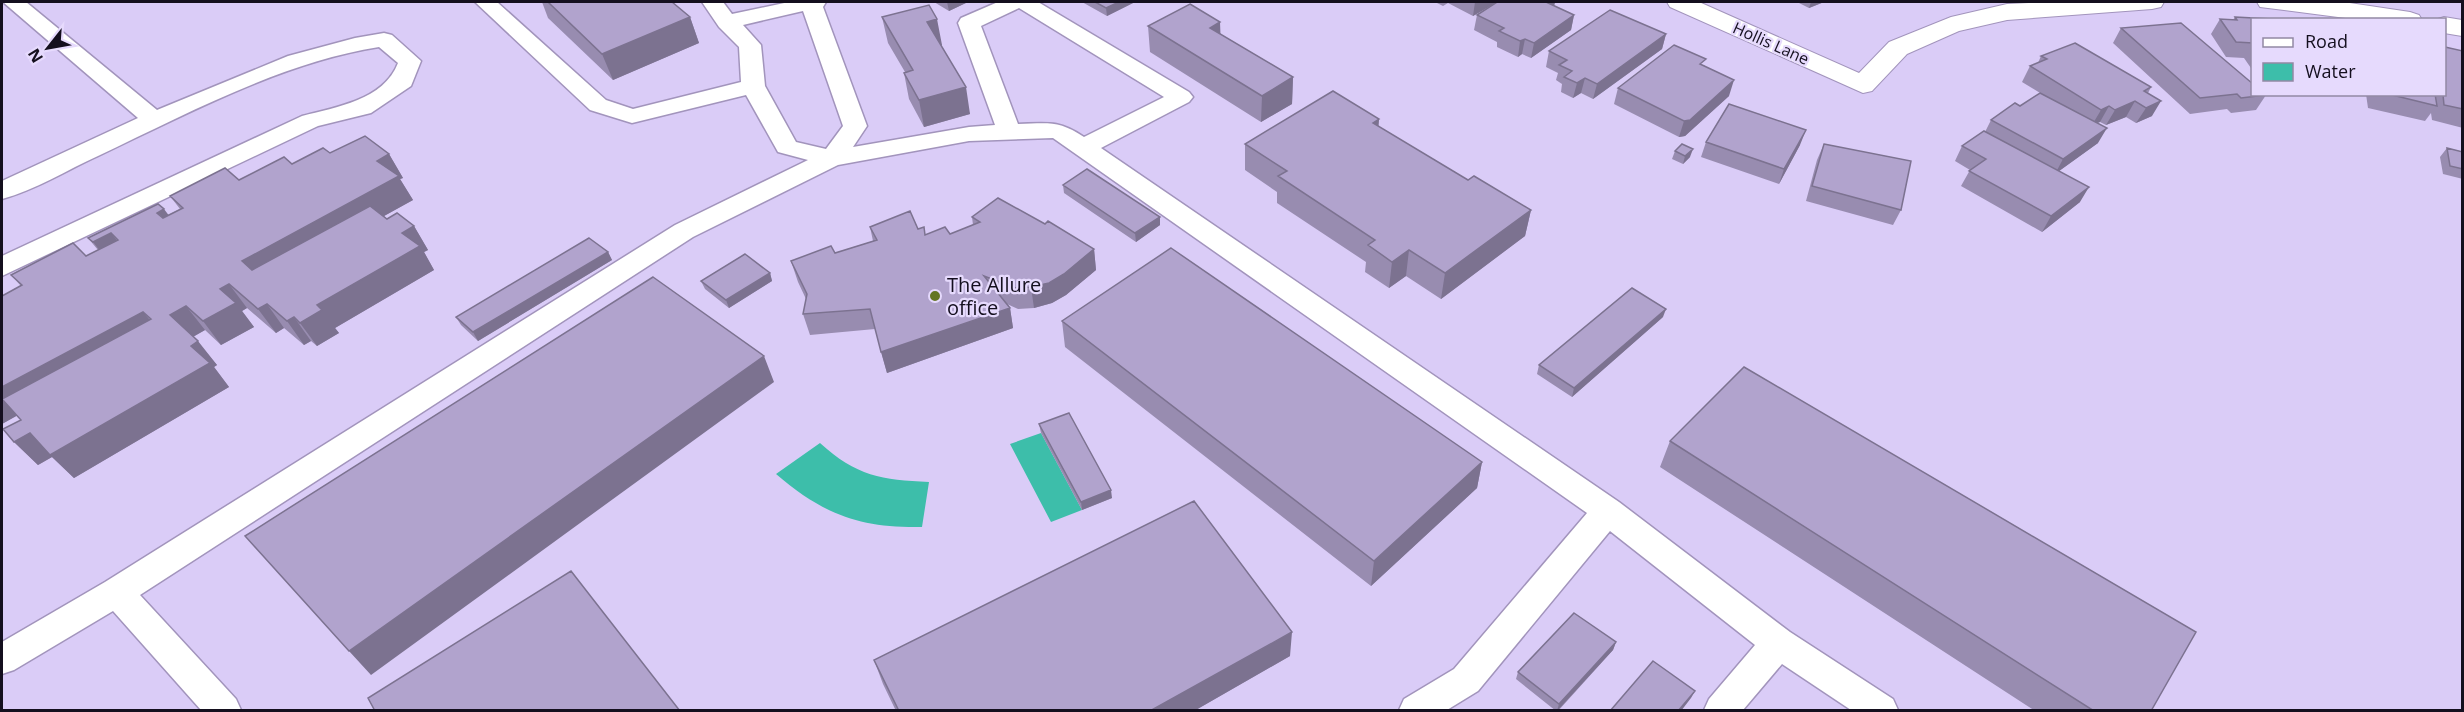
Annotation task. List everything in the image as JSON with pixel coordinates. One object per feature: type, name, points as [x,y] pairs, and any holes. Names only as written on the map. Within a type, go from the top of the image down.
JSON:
[{"type":"street","name":"Hollis Lane","points":[[1679,2],[1863,85],[1898,48],[1951,25],[2007,12],[2152,2]]},
{"type":"street","points":[[2269,2],[2318,5],[2398,18]]},
{"type":"street","points":[[2446,25],[2463,28]]},
{"type":"lane","points":[[13,2],[154,120]]},
{"type":"lane","points":[[485,2],[598,105],[632,116],[753,86]]},
{"type":"lane","points":[[712,2],[727,22],[750,45],[753,86],[787,147],[832,158]]},
{"type":"lane","points":[[727,22],[813,2],[855,126],[832,158]]},
{"type":"lane","points":[[1009,132],[969,23],[1014,2]]},
{"type":"lane","points":[[1024,2],[1181,98],[1084,147]]},
{"type":"lane","points":[[2,191],[154,120],[313,55],[350,44],[384,40],[410,62],[403,81],[363,108],[310,121],[2,267]]},
{"type":"lane","points":[[2,659],[117,592],[663,244],[832,158],[969,134],[1058,130],[1608,511],[1778,643],[1880,711]]},
{"type":"lane","points":[[1416,711],[1466,680],[1608,511]]},
{"type":"lane","points":[[117,592],[223,711]]},
{"type":"lane","points":[[1722,711],[1778,643]]},
{"type":"water","points":[[1041,433],[1082,510],[1051,522],[1010,444]]},
{"type":"water","points":[[820,443],[846,463],[870,474],[897,480],[929,482],[922,527],[880,525],[844,516],[810,500],[776,474]]},
{"type":"building","points":[[548,2],[672,2],[690,17],[602,54]]},
{"type":"building","points":[[1095,2],[1119,2],[1106,8]]},
{"type":"building","points":[[1497,2],[1546,2],[1574,15],[1534,43],[1525,39],[1520,41],[1499,31],[1504,28],[1477,15]]},
{"type":"building","points":[[1190,4],[1220,22],[1210,28],[1293,77],[1262,96],[1148,26]]},
{"type":"building","points":[[929,5],[937,19],[927,22],[966,87],[919,100],[904,73],[913,70],[882,17]]},
{"type":"building","points":[[1610,10],[1666,34],[1597,84],[1585,78],[1577,83],[1564,77],[1572,71],[1559,65],[1567,60],[1549,51]]},
{"type":"building","points":[[2235,17],[2254,18],[2251,18],[2251,43],[2236,42],[2220,19],[2237,20]]},
{"type":"building","points":[[2181,23],[2251,82],[2251,96],[2258,96],[2241,98],[2237,94],[2200,98],[2121,28]]},
{"type":"building","points":[[2075,43],[2151,87],[2144,91],[2161,101],[2146,108],[2135,101],[2115,110],[2109,106],[2101,110],[2030,66],[2047,59],[2041,56]]},
{"type":"building","points":[[1674,45],[1706,59],[1700,64],[1734,80],[1690,120],[1684,121],[1618,88]]},
{"type":"building","points":[[2446,47],[2463,51],[2463,109],[2444,105]]},
{"type":"building","points":[[1333,91],[1379,119],[1373,123],[1468,180],[1474,176],[1531,210],[1445,273],[1409,250],[1392,262],[1368,245],[1375,240],[1278,176],[1287,171],[1245,144]]},
{"type":"building","points":[[2040,93],[2107,128],[2063,159],[1991,120],[2015,103],[2020,106]]},
{"type":"building","points":[[2396,96],[2435,96],[2437,106]]},
{"type":"building","points":[[1729,104],[1806,130],[1784,169],[1706,142]]},
{"type":"building","points":[[1984,131],[2089,187],[2051,216],[1969,171],[1986,159],[1962,146]]},
{"type":"building","points":[[365,136],[389,154],[377,161],[399,176],[242,261],[252,270],[370,206],[387,219],[397,213],[414,226],[402,233],[420,246],[317,305],[322,310],[300,323],[294,317],[287,321],[267,304],[258,309],[229,284],[220,289],[236,303],[203,321],[186,306],[170,315],[198,341],[191,346],[210,363],[50,455],[30,433],[14,442],[3,429],[21,420],[2,399],[151,319],[143,312],[2,387],[2,296],[22,285],[11,275],[73,243],[86,256],[118,240],[111,233],[93,242],[88,238],[158,204],[164,209],[157,213],[163,218],[183,208],[170,196],[225,168],[239,180],[284,157],[292,164],[323,148],[330,153]]},
{"type":"building","points":[[1682,144],[1693,149],[1685,156],[1675,151]]},
{"type":"building","points":[[1824,144],[1911,161],[1901,210],[1812,186]]},
{"type":"building","points":[[2447,148],[2463,152],[2463,169],[2450,166]]},
{"type":"building","points":[[1087,169],[1160,217],[1135,233],[1063,185]]},
{"type":"building","name":"The Allure office","points":[[998,198],[1045,224],[1048,221],[1094,249],[1064,274],[1049,283],[1015,288],[984,276],[1010,308],[881,352],[870,309],[803,314],[807,294],[791,261],[831,246],[835,253],[877,240],[870,227],[910,211],[918,229],[924,227],[925,235],[945,227],[950,234],[980,222],[972,217]]},
{"type":"building","points":[[589,238],[608,252],[473,332],[456,317]]},
{"type":"building","points":[[1171,248],[1482,462],[1374,561],[1062,321]]},
{"type":"building","points":[[745,254],[770,273],[726,300],[701,281]]},
{"type":"building","points":[[653,277],[764,356],[349,651],[245,536]]},
{"type":"building","points":[[1632,288],[1666,309],[1574,388],[1539,365]]},
{"type":"building","points":[[1744,367],[2196,632],[2151,711],[2094,711],[1670,441]]},
{"type":"building","points":[[1069,413],[1111,490],[1081,502],[1039,424]]},
{"type":"building","points":[[1194,501],[1292,632],[1150,711],[899,711],[874,660]]},
{"type":"building","points":[[571,571],[680,711],[375,711],[368,698]]},
{"type":"building","points":[[1574,613],[1616,642],[1559,704],[1518,672]]},
{"type":"building","points":[[1653,661],[1695,691],[1678,711],[1610,711]]},
{"type":"place","name":"The Allure office","points":[[935,296]]}]
